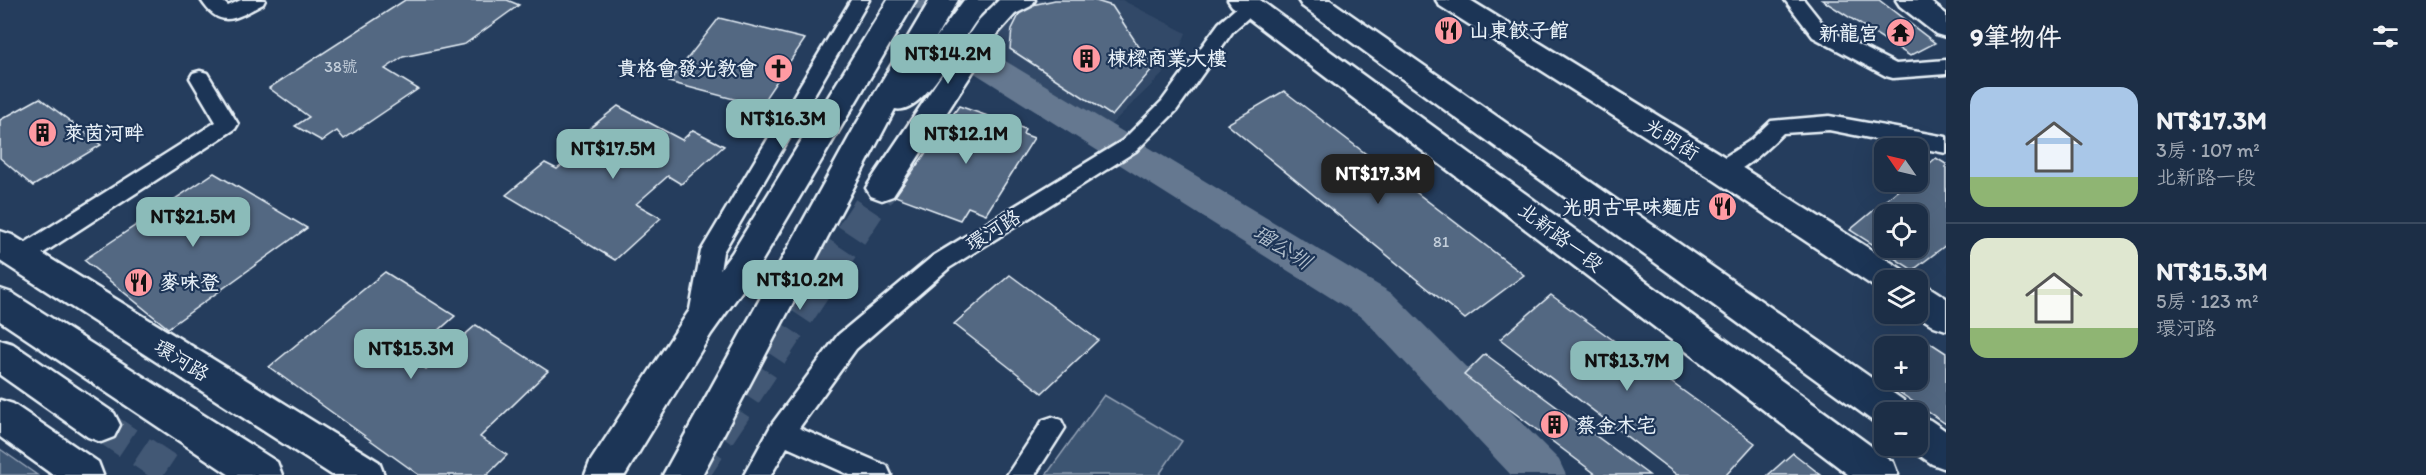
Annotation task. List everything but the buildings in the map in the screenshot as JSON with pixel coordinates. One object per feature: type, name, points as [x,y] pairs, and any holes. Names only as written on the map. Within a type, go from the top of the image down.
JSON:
[{"type":"main road","points":[[604,475],[699,324],[744,262],[902,0]]},
{"type":"main road","points":[[682,475],[872,123],[944,0]]},
{"type":"main road","points":[[872,123],[922,80],[970,9],[981,0]]},
{"type":"main road","points":[[882,189],[988,27],[1005,8],[1021,0]]},
{"type":"main road","points":[[1312,0],[1876,402]]},
{"type":"main road","name":"光明街","points":[[1450,0],[1722,170],[1876,270]]},
{"type":"main road","points":[[1910,0],[1946,28]]},
{"type":"main road","name":"北新路一段","points":[[1246,3],[1879,475]]},
{"type":"main road","name":"環河路","points":[[10,250],[365,475]]},
{"type":"main road","points":[[0,303],[263,475]]},
{"type":"main road","points":[[1928,304],[1946,316]]},
{"type":"main road","points":[[0,355],[101,425]]},
{"type":"main road","points":[[0,416],[84,475]]},
{"type":"main road","points":[[1928,440],[1946,452]]},
{"type":"lane","points":[[210,0],[226,15],[256,0]]},
{"type":"lane","points":[[699,324],[712,251],[860,0]]},
{"type":"lane","points":[[1794,0],[1820,33],[1893,71],[1946,67]]},
{"type":"lane","name":"環河路","points":[[757,475],[781,432],[855,334],[940,262],[1129,146],[1169,106],[1246,3]]},
{"type":"lane","points":[[10,250],[228,124],[200,78]]},
{"type":"lane","points":[[1722,170],[1758,145],[1778,126],[1829,123],[1946,145]]},
{"type":"lane","points":[[1020,475],[1052,428]]},
{"type":"lane","points":[[781,432],[878,475]]},
{"type":"shaded area","name":"棟樑商業大樓","points":[[1036,0],[1122,0],[1186,33],[1174,63],[1106,129],[978,56],[1016,7]]},
{"type":"shaded area","points":[[1104,395],[1182,441],[1159,475],[1046,475]]},
{"type":"shaded area","points":[[0,449],[37,475],[0,475]]},
{"type":"waterway","name":"瑠公圳","points":[[985,64],[1378,306],[1542,475]]},
{"type":"tunnel","points":[[692,475],[882,188]]},
{"type":"tunnel","points":[[101,425],[176,475]]},
{"type":"place","name":"山東餃子館","points":[[1448,30]]},
{"type":"place","name":"新龍宮","points":[[1900,33]]},
{"type":"place","name":"棟樑商業大樓","points":[[1086,58]]},
{"type":"place","name":"貴格會發光教會","points":[[778,68]]},
{"type":"place","name":"萊茵河畔","points":[[43,133]]},
{"type":"place","name":"光明古早味麵店","points":[[1723,207]]},
{"type":"place","name":"麥味登","points":[[139,282]]},
{"type":"place","name":"蔡金木宅","points":[[1555,425]]}]
